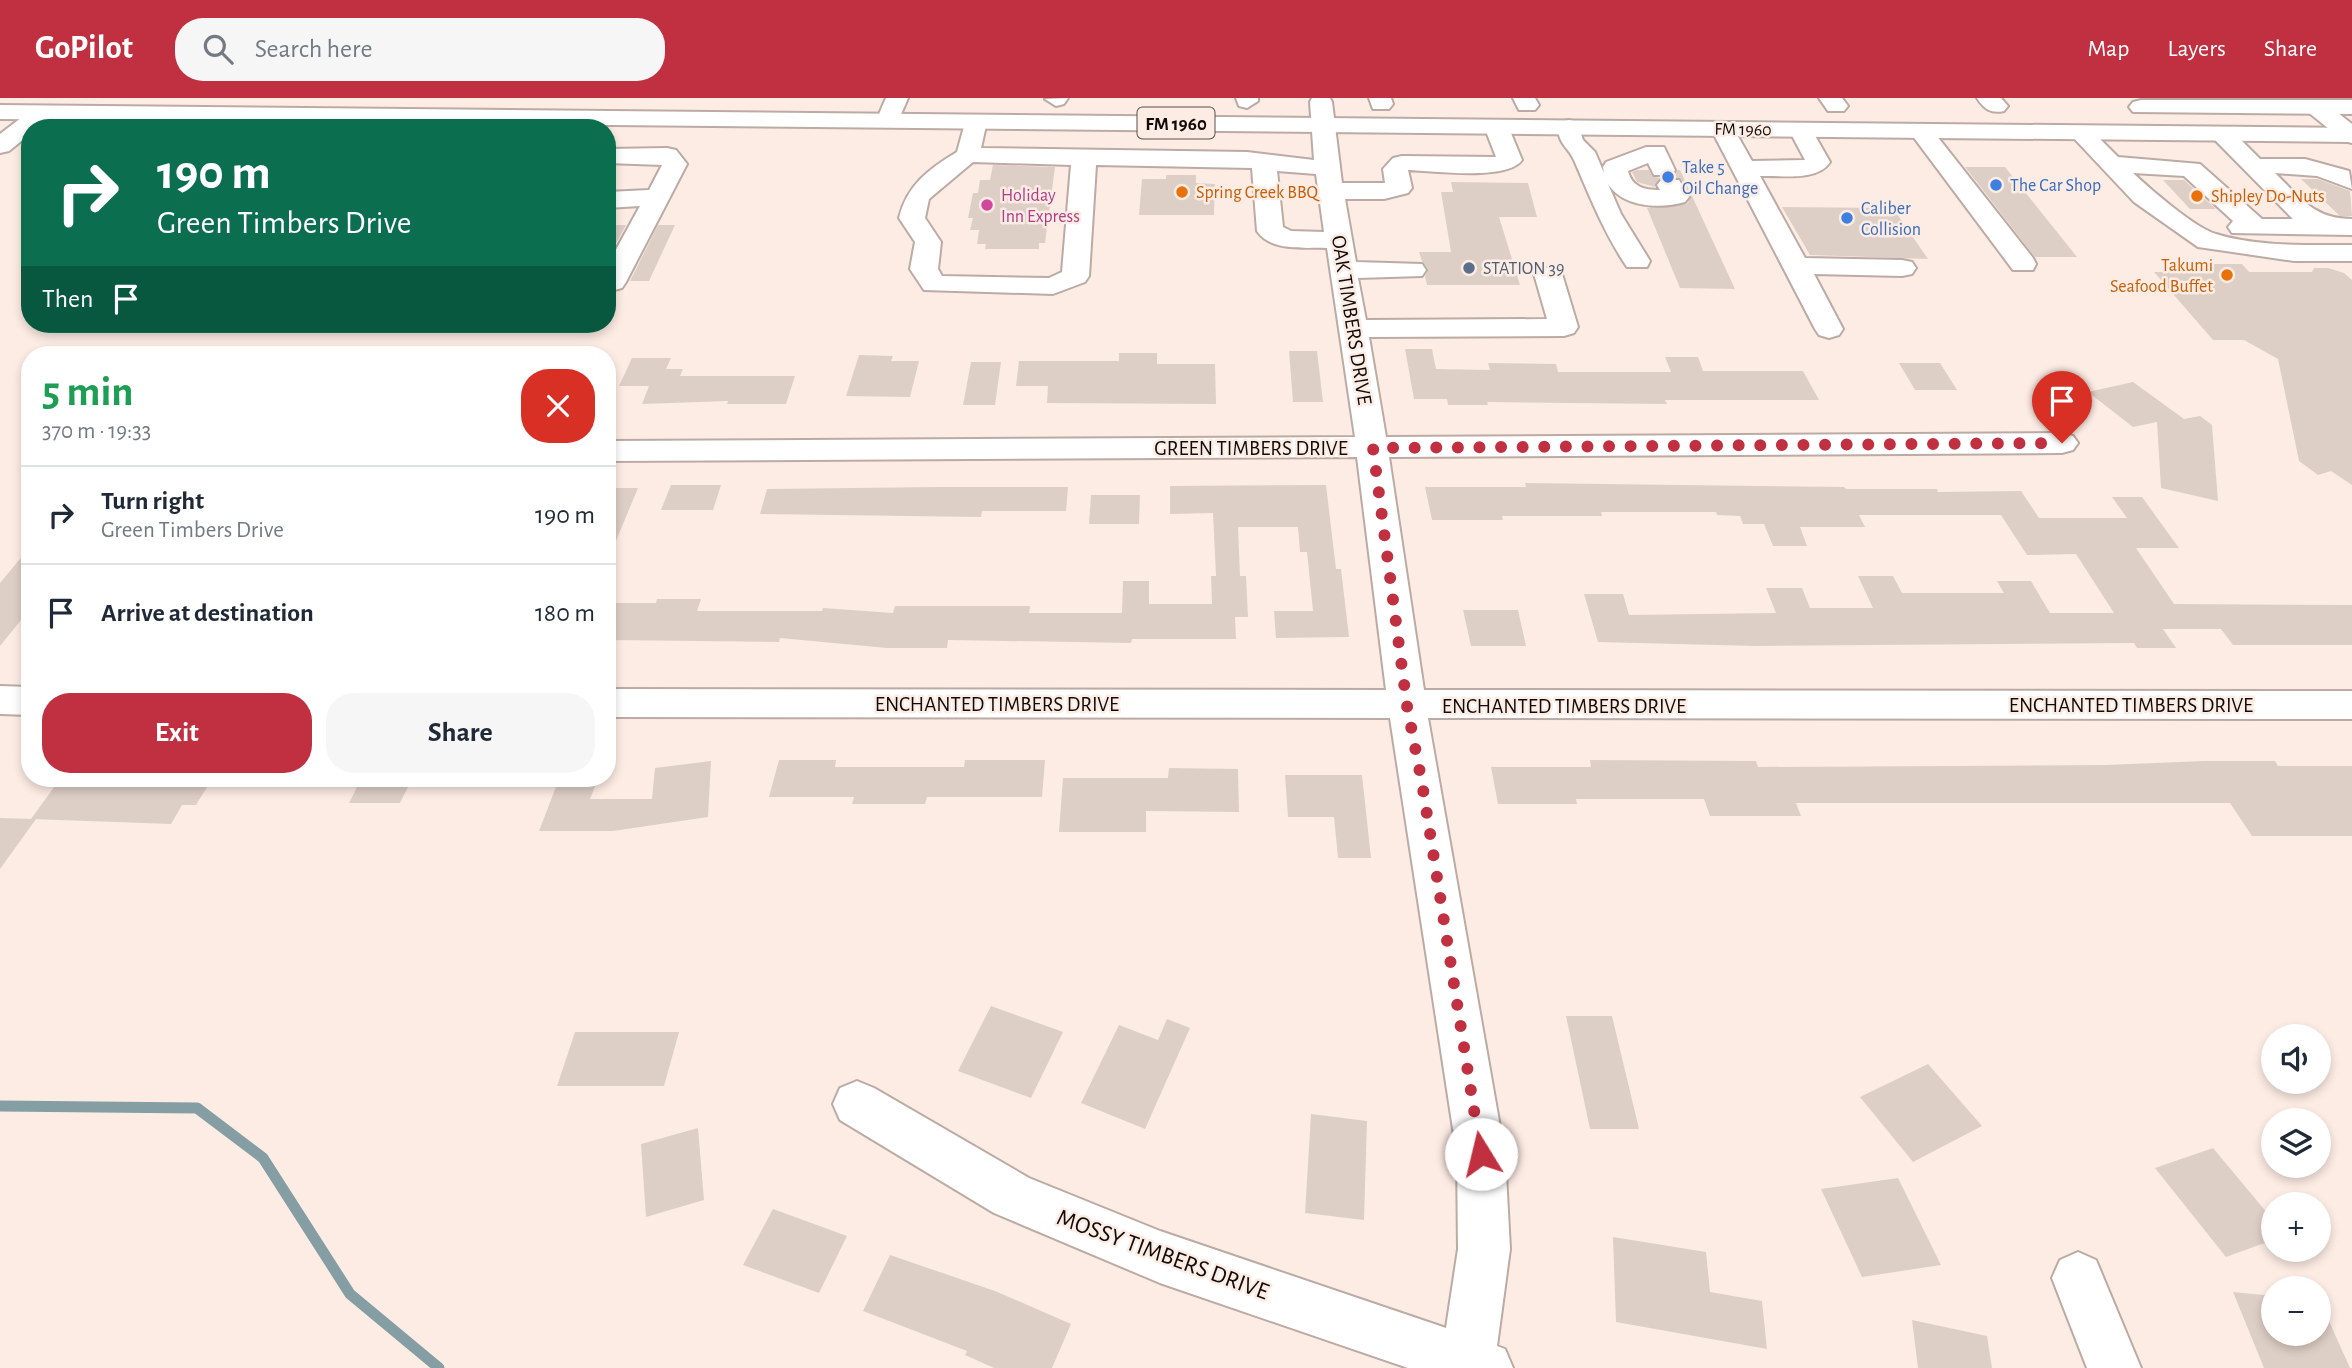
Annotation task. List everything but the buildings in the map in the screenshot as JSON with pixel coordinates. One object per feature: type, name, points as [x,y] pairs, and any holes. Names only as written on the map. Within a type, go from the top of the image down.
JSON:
[{"type":"street","points":[[888,121],[897,98]]},
{"type":"street","points":[[1032,98],[1084,99]]},
{"type":"street","points":[[2347,98],[2352,105]]},
{"type":"street","name":"FM 1960","points":[[1220,100],[1272,101]]},
{"type":"street","name":"FM 1960","points":[[616,123],[975,121],[1313,109],[1381,101],[1525,101],[1594,105]]},
{"type":"street","points":[[2118,107],[2153,102],[2310,102],[2352,105]]},
{"type":"street","points":[[2310,102],[2352,135]]},
{"type":"street","points":[[1825,103],[1862,106]]},
{"type":"street","points":[[1984,103],[2023,106]]},
{"type":"street","name":"FM 1960","points":[[1313,109],[1496,126],[2352,135]]},
{"type":"street","name":"OAK TIMBERS DRIVE","points":[[1313,109],[1329,180],[1354,329],[1373,448],[1407,706],[1424,796],[1481,1154],[1484,1249],[1474,1366]]},
{"type":"street","name":"FM 1960","points":[[0,112],[190,119]]},
{"type":"street","points":[[34,119],[42,113]]},
{"type":"street","points":[[968,155],[975,121]]},
{"type":"street","points":[[1084,158],[1074,276],[1053,286],[934,284],[924,269],[928,242],[912,218],[917,197],[949,167],[968,155],[1247,159],[1384,191],[1399,188],[1395,169],[1402,163],[1497,164],[1510,160],[1496,126]]},
{"type":"street","points":[[1569,127],[1572,143],[1583,152],[1608,214],[1637,261]]},
{"type":"street","points":[[1644,128],[1663,169]]},
{"type":"street","points":[[1723,129],[1829,328]]},
{"type":"street","points":[[0,146],[21,130]]},
{"type":"street","points":[[1746,169],[1812,167],[1818,162],[1801,130]]},
{"type":"street","points":[[1921,131],[2023,264]]},
{"type":"street","points":[[2081,133],[2143,197],[2207,242],[2294,253],[2352,253]]},
{"type":"street","points":[[2222,134],[2302,214],[2322,225]]},
{"type":"street","points":[[616,156],[667,155],[676,164],[616,275]]},
{"type":"street","points":[[1264,163],[1270,231],[1286,239],[1341,255],[1412,270]]},
{"type":"street","points":[[2111,164],[2191,169],[2255,226]]},
{"type":"street","points":[[2254,166],[2315,167],[2335,172],[2352,182]]},
{"type":"street","points":[[616,199],[658,197]]},
{"type":"street","points":[[2187,228],[2322,225],[2352,227]]},
{"type":"street","points":[[1797,266],[1902,268]]},
{"type":"street","points":[[1354,329],[1564,327],[1548,274]]},
{"type":"street","name":"GREEN TIMBERS DRIVE","points":[[616,451],[2062,443]]},
{"type":"street","points":[[0,700],[21,701]]},
{"type":"street","name":"ENCHANTED TIMBERS DRIVE","points":[[616,703],[2352,705]]},
{"type":"street","name":"MOSSY TIMBERS DRIVE","points":[[857,1104],[1012,1196],[1160,1257],[1474,1366]]},
{"type":"street","points":[[2078,1278],[2114,1368]]},
{"type":"waterway","points":[[0,1106],[197,1108],[263,1158],[350,1294],[439,1368]]},
{"type":"place","name":"Take 5 Oil Change","points":[[1668,177]]},
{"type":"place","name":"The Car Shop","points":[[1996,185]]},
{"type":"place","name":"Spring Creek BBQ","points":[[1182,192]]},
{"type":"place","name":"Shipley Do-Nuts","points":[[2197,196]]},
{"type":"place","name":"Holiday Inn Express","points":[[987,205]]},
{"type":"place","name":"Caliber Collision","points":[[1847,218]]},
{"type":"place","name":"STATION 39","points":[[1469,268]]},
{"type":"place","name":"Takumi Seafood Buffet","points":[[2227,275]]},
{"type":"route","points":[[1481,1154],[1422,783],[1407,706],[1373,448],[2062,443]]}]
